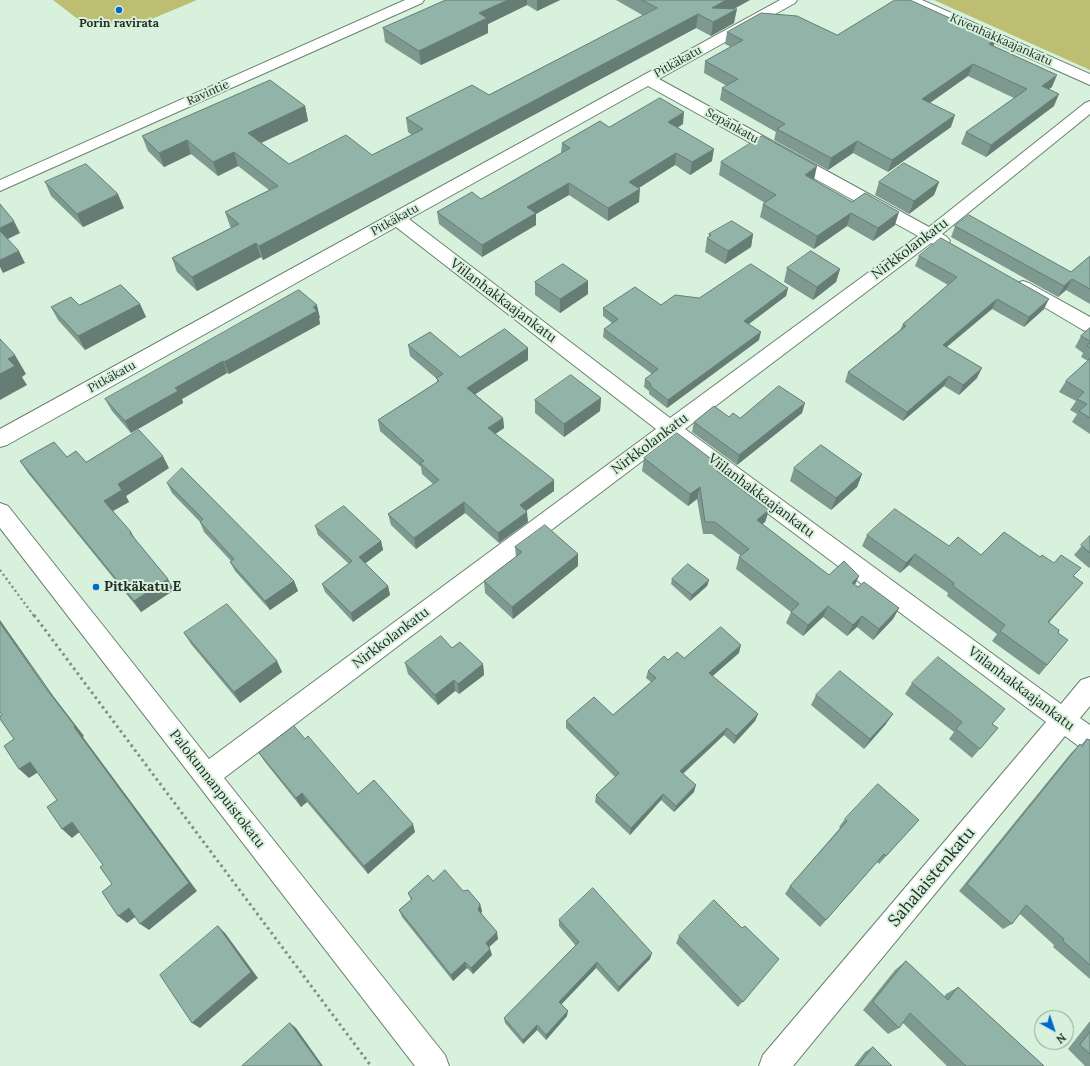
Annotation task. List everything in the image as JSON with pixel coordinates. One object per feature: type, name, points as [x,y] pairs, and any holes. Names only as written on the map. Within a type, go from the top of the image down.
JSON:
[{"type":"street","name":"Ravintie","points":[[0,186],[417,0]]},
{"type":"street","name":"Pitkäkatu","points":[[0,439],[790,0]]},
{"type":"street","name":"Kivenhakkaajankatu","points":[[911,0],[1090,80]]},
{"type":"street","name":"Sepänkatu","points":[[647,79],[958,250]]},
{"type":"street","name":"Nirkkolankatu","points":[[206,776],[930,235],[1090,106]]},
{"type":"street","name":"Viilanhakkaajankatu","points":[[397,219],[670,429],[1090,740]]},
{"type":"street","points":[[1007,278],[1090,325]]},
{"type":"street","name":"Palokunnanpuistokatu","points":[[0,512],[434,1066]]},
{"type":"street","name":"Sahalaistenkatu","points":[[774,1066],[1090,688]]},
{"type":"path","points":[[0,570],[371,1066]]},
{"type":"shaded area","name":"Porin ravirata","points":[[53,0],[197,0],[135,26],[79,20]]},
{"type":"shaded area","points":[[934,0],[1090,0],[1090,70]]},
{"type":"building","points":[[446,0],[508,0],[479,13],[487,18],[419,51],[383,28]]},
{"type":"building","points":[[642,0],[726,0],[712,8],[737,9],[713,22],[698,14],[259,246],[256,243],[192,277],[172,258],[239,224],[225,212],[278,186],[234,152],[213,162],[187,140],[159,153],[142,136],[270,80],[305,106],[248,133],[289,164],[346,135],[372,155],[423,129],[406,118],[472,85],[489,95],[657,8]]},
{"type":"building","points":[[895,0],[910,0],[996,39],[989,44],[1057,75],[1042,86],[1059,94],[991,145],[966,132],[1027,89],[973,64],[922,99],[955,115],[892,160],[857,141],[831,158],[777,129],[785,124],[722,88],[738,79],[705,61],[743,40],[727,32],[761,13],[797,16],[837,35]]},
{"type":"building","points":[[660,98],[684,112],[668,122],[714,149],[692,162],[676,153],[629,182],[640,189],[608,208],[569,183],[527,207],[536,213],[482,245],[437,212],[472,192],[481,199],[570,148],[562,143],[600,121],[609,127]]},
{"type":"building","points":[[762,136],[817,166],[805,175],[852,202],[865,193],[899,212],[878,228],[851,213],[817,236],[763,204],[776,195],[721,162]]},
{"type":"building","points":[[904,163],[939,182],[914,201],[879,182]]},
{"type":"building","points":[[86,164],[118,194],[77,214],[45,182]]},
{"type":"building","points":[[0,204],[14,221],[0,228]]},
{"type":"building","points":[[969,215],[1071,272],[1090,256],[1090,289],[1072,279],[1064,286],[955,226]]},
{"type":"building","points":[[732,221],[753,234],[728,251],[707,238],[711,235],[709,234]]},
{"type":"building","points":[[0,231],[19,251],[0,260]]},
{"type":"building","points":[[941,238],[1049,299],[1029,317],[997,299],[943,345],[982,368],[963,385],[949,376],[907,412],[848,372],[906,326],[903,324],[957,277],[919,256]]},
{"type":"building","points":[[811,251],[840,269],[817,287],[787,268]]},
{"type":"building","points":[[563,264],[588,281],[560,299],[535,282]]},
{"type":"building","points":[[751,264],[788,288],[744,321],[761,332],[668,400],[650,386],[651,384],[645,379],[658,369],[604,329],[618,319],[603,308],[635,287],[661,305],[675,295],[699,298]]},
{"type":"building","points":[[121,285],[140,304],[78,336],[51,307],[71,297],[79,305]]},
{"type":"building","points":[[299,290],[317,305],[313,307],[317,311],[175,388],[178,391],[125,421],[105,399]]},
{"type":"building","points":[[1090,328],[1090,341],[1081,336]]},
{"type":"building","points":[[505,329],[528,348],[467,388],[503,418],[488,428],[554,480],[520,505],[527,512],[498,533],[464,502],[414,538],[388,514],[439,480],[420,463],[424,461],[378,420],[439,381],[436,378],[443,374],[408,345],[430,332],[460,357]]},
{"type":"building","points":[[0,339],[15,355],[8,359],[15,366],[0,374]]},
{"type":"building","points":[[1090,359],[1090,418],[1079,411],[1087,404],[1077,399],[1084,392],[1066,381]]},
{"type":"building","points":[[571,375],[601,398],[564,424],[535,400]]},
{"type":"building","points":[[779,386],[805,403],[739,455],[694,422],[714,406],[729,417],[733,413],[740,418]]},
{"type":"building","points":[[139,430],[163,456],[118,484],[122,490],[104,501],[131,532],[130,533],[168,579],[134,601],[20,461],[54,442],[67,457],[76,451],[86,462]]},
{"type":"building","points":[[677,433],[722,467],[717,471],[769,510],[757,520],[829,575],[844,561],[859,576],[852,583],[858,587],[864,582],[899,608],[879,629],[862,616],[853,625],[828,606],[808,625],[791,612],[799,604],[739,557],[749,549],[715,522],[705,522],[700,487],[690,494],[644,458]]},
{"type":"building","points":[[821,445],[862,474],[836,498],[794,468]]},
{"type":"building","points":[[182,468],[294,581],[265,601],[230,562],[234,559],[200,522],[203,519],[167,483]]},
{"type":"building","points":[[344,506],[381,541],[359,557],[388,586],[351,613],[322,584],[352,561],[315,526]]},
{"type":"building","points":[[895,509],[949,546],[958,537],[981,555],[1004,532],[1040,557],[1042,555],[1054,563],[1061,555],[1081,568],[1073,576],[1083,583],[1048,622],[1059,630],[1058,633],[1068,640],[1047,665],[1000,631],[1005,625],[953,586],[954,583],[915,554],[906,563],[867,535]]},
{"type":"building","points":[[545,525],[578,554],[512,607],[484,581],[522,552],[515,547]]},
{"type":"building","points":[[1090,536],[1090,553],[1081,545]]},
{"type":"building","points":[[688,564],[709,580],[692,595],[672,579]]},
{"type":"building","points":[[227,604],[277,661],[234,692],[184,633]]},
{"type":"building","points":[[0,623],[44,686],[75,726],[74,727],[189,883],[140,924],[129,908],[118,916],[102,892],[112,884],[100,867],[103,865],[72,822],[62,829],[47,807],[57,800],[30,762],[19,769],[4,746],[14,739],[0,719],[0,716],[2,715],[0,712]]},
{"type":"building","points":[[721,627],[741,645],[709,673],[758,714],[736,736],[727,728],[680,771],[696,785],[676,806],[663,794],[631,828],[596,795],[619,773],[566,721],[594,697],[613,715],[656,678],[648,671],[664,656],[668,660],[677,652],[684,658]]},
{"type":"building","points":[[441,636],[452,648],[460,642],[483,664],[458,684],[454,680],[435,695],[405,663]]},
{"type":"building","points":[[938,657],[1005,709],[992,724],[998,728],[980,749],[956,729],[962,722],[912,683]]},
{"type":"building","points":[[840,671],[893,714],[870,739],[816,695]]},
{"type":"building","points":[[294,726],[305,739],[308,736],[358,794],[374,780],[413,824],[364,866],[302,793],[296,798],[259,753]]},
{"type":"building","points":[[1087,739],[1090,740],[1090,965],[1026,905],[1012,924],[967,884],[1080,744],[1082,746]]},
{"type":"building","points":[[878,784],[919,820],[886,856],[884,854],[826,920],[790,886],[847,821],[845,819]]},
{"type":"building","points":[[445,870],[463,891],[468,890],[480,904],[478,910],[497,932],[486,943],[490,949],[471,968],[465,962],[451,975],[399,910],[412,899],[408,893],[428,875],[433,881]]},
{"type":"building","points":[[593,888],[652,953],[619,987],[597,962],[559,1002],[568,1011],[546,1035],[537,1025],[523,1040],[504,1018],[579,942],[559,920]]},
{"type":"building","points":[[714,900],[742,928],[745,926],[779,959],[743,1002],[679,936]]},
{"type":"building","points":[[218,926],[251,972],[192,1023],[160,975]]},
{"type":"building","points":[[906,961],[948,1000],[958,987],[1044,1066],[966,1066],[910,1013],[899,1028],[873,1002]]},
{"type":"building","points":[[290,1023],[321,1066],[242,1066]]},
{"type":"building","points":[[1090,1032],[1090,1054],[1080,1045]]},
{"type":"building","points":[[873,1047],[892,1066],[858,1066]]},
{"type":"place","name":"Porin ravirata","points":[[119,10]]},
{"type":"place","name":"Pitkäkatu E","points":[[96,587]]}]
